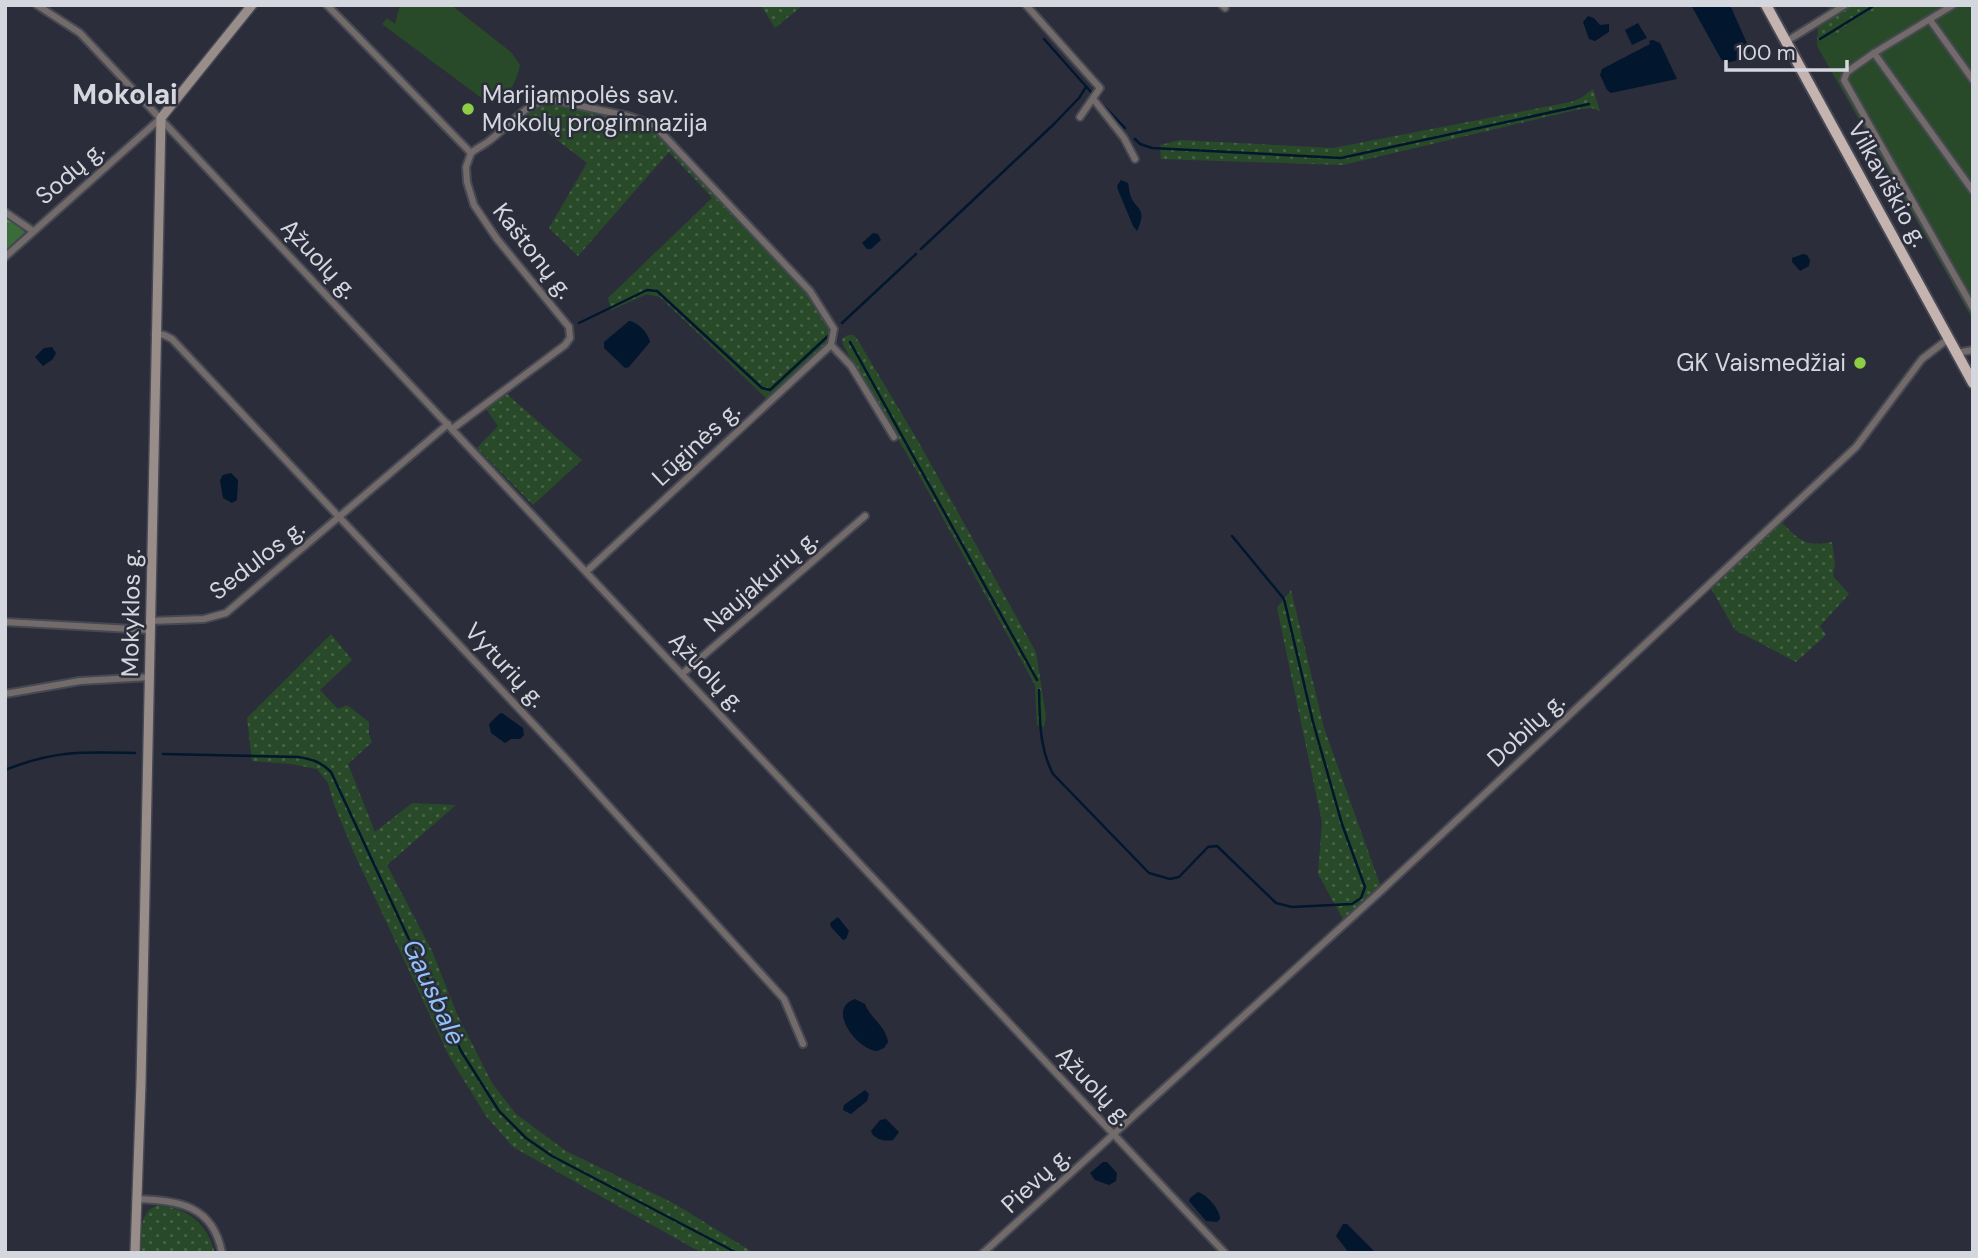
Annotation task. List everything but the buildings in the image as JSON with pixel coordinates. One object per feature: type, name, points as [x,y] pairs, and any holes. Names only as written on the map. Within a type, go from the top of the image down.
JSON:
[{"type":"highway","name":"Vilkaviškio g.","points":[[1766,5],[1973,383]]},
{"type":"main road","points":[[161,118],[252,5]]},
{"type":"main road","name":"Mokyklos g.","points":[[135,1253],[161,118]]},
{"type":"street","name":"Ąžuolų g.","points":[[37,5],[79,33],[161,118],[1225,1253]]},
{"type":"street","points":[[327,5],[471,153],[489,141],[521,111],[548,99],[628,116],[654,125],[810,291],[834,329],[831,345],[851,366],[894,437]]},
{"type":"street","points":[[1026,5],[1100,88],[1080,117]]},
{"type":"street","points":[[1787,41],[1845,5]]},
{"type":"street","points":[[1953,5],[1874,53],[1847,72],[1844,80],[1973,308]]},
{"type":"street","points":[[1930,20],[1973,80]]},
{"type":"street","points":[[1874,53],[1973,191]]},
{"type":"street","points":[[1094,100],[1124,138],[1135,159]]},
{"type":"street","name":"Sodų g.","points":[[5,257],[161,118]]},
{"type":"street","name":"Kaštonų g.","points":[[450,426],[554,353],[570,338],[569,327],[497,239],[474,205],[467,182],[466,167],[471,153]]},
{"type":"street","points":[[5,212],[33,231]]},
{"type":"street","name":"Vyturių g.","points":[[155,334],[172,339],[569,762],[784,999],[803,1044]]},
{"type":"street","name":"Dobilų g.","points":[[1113,1134],[1382,890],[1856,447],[1922,359],[1948,339]]},
{"type":"street","name":"Lūginės g.","points":[[587,571],[831,345]]},
{"type":"street","points":[[1956,353],[1973,350]]},
{"type":"street","name":"Sedulos g.","points":[[5,622],[150,625],[204,619],[226,613],[450,426]]},
{"type":"street","name":"Naujakurių g.","points":[[682,674],[864,516]]},
{"type":"street","points":[[5,694],[79,681],[150,677]]},
{"type":"street","name":"Pievų g.","points":[[983,1253],[1041,1203],[1113,1134]]},
{"type":"street","points":[[138,1199],[173,1201],[194,1209],[206,1219],[215,1232],[222,1253]]},
{"type":"green space","points":[[400,5],[451,5],[511,52],[520,65],[512,87],[497,98],[480,97],[382,24],[387,18],[395,24]]},
{"type":"green space","points":[[761,5],[803,5],[775,28]]},
{"type":"green space","points":[[1827,5],[1883,5],[1817,46],[1818,28],[1830,11]]},
{"type":"green space","points":[[1883,5],[1973,5],[1973,320],[1817,46]]},
{"type":"green space","points":[[1593,89],[1600,111],[1592,108],[1580,109],[1343,165],[1161,159],[1160,145],[1180,140],[1333,148],[1571,102]]},
{"type":"green space","points":[[548,99],[654,125],[810,291],[834,329],[834,338],[770,402],[660,297],[647,294],[611,310],[608,298],[712,198],[669,152],[578,256],[549,228],[587,163],[521,112]]},
{"type":"green space","points":[[5,216],[25,232],[5,251]]},
{"type":"green space","points":[[854,335],[859,342],[918,441],[1036,652],[1046,717],[1044,727],[1037,725],[1035,685],[923,482],[843,345],[842,339]]},
{"type":"green space","points":[[507,394],[582,460],[533,505],[477,448],[498,426],[486,409]]},
{"type":"green space","points":[[1779,520],[1802,540],[1814,544],[1832,542],[1835,563],[1833,576],[1849,594],[1820,626],[1826,635],[1796,662],[1735,630],[1709,585]]},
{"type":"green space","points":[[1291,590],[1324,728],[1382,890],[1345,923],[1318,874],[1322,822],[1277,608]]},
{"type":"green space","points":[[331,634],[352,660],[320,690],[338,709],[347,705],[369,722],[372,742],[348,764],[375,832],[412,803],[456,805],[387,865],[432,951],[457,1014],[492,1083],[516,1114],[566,1151],[675,1204],[754,1253],[702,1253],[513,1147],[486,1116],[449,1056],[355,855],[328,783],[317,769],[252,761],[247,718]]},
{"type":"green space","points":[[157,1206],[178,1210],[195,1219],[207,1234],[215,1253],[141,1253],[146,1213]]},
{"type":"water","points":[[1691,5],[1730,5],[1750,50],[1748,54],[1726,63],[1721,59]]},
{"type":"water","points":[[1588,16],[1600,25],[1609,24],[1609,32],[1595,41],[1589,39],[1583,22]]},
{"type":"water","points":[[1638,23],[1647,38],[1632,45],[1625,30]]},
{"type":"water","points":[[1653,40],[1660,43],[1677,79],[1611,93],[1607,90],[1600,75],[1602,69]]},
{"type":"water","points":[[1121,180],[1128,183],[1132,199],[1140,209],[1142,217],[1137,231],[1118,190],[1117,186]]},
{"type":"water","points":[[873,233],[878,234],[881,240],[871,249],[867,249],[862,243]]},
{"type":"water","points":[[1803,254],[1810,260],[1809,266],[1800,271],[1792,258]]},
{"type":"water","points":[[629,321],[642,328],[650,342],[629,367],[625,368],[604,348],[604,342]]},
{"type":"water","points":[[52,347],[56,353],[53,359],[43,366],[35,357],[44,348]]},
{"type":"water","points":[[231,473],[238,480],[237,500],[232,503],[223,498],[220,480],[223,475]]},
{"type":"water","points":[[502,713],[523,728],[524,735],[520,739],[511,739],[505,743],[491,733],[489,724]]},
{"type":"water","points":[[838,917],[849,931],[843,940],[830,923]]},
{"type":"water","points":[[855,999],[865,1004],[887,1036],[888,1042],[884,1048],[877,1051],[869,1049],[854,1037],[848,1028],[843,1011],[847,1004]]},
{"type":"water","points":[[865,1090],[869,1094],[867,1101],[851,1114],[843,1110],[844,1105]]},
{"type":"water","points":[[886,1119],[899,1132],[893,1140],[880,1139],[871,1131],[880,1120]]},
{"type":"water","points":[[1103,1162],[1107,1162],[1117,1173],[1116,1181],[1109,1185],[1095,1180],[1090,1173]]},
{"type":"water","points":[[1198,1192],[1215,1207],[1220,1219],[1217,1222],[1206,1221],[1189,1201]]},
{"type":"water","points":[[1343,1224],[1347,1224],[1376,1253],[1349,1253],[1336,1236]]},
{"type":"waterway","points":[[1820,39],[1875,5]]},
{"type":"waterway","points":[[1044,39],[1091,92]]},
{"type":"waterway","points":[[921,249],[1054,124],[1086,87]]},
{"type":"waterway","points":[[1100,102],[1125,128]]},
{"type":"waterway","points":[[1135,139],[1152,148],[1341,158],[1589,104]]},
{"type":"waterway","points":[[842,323],[916,254]]},
{"type":"waterway","points":[[579,323],[647,290],[657,291],[762,388],[770,390],[828,336]]},
{"type":"waterway","points":[[850,342],[1037,680]]},
{"type":"waterway","points":[[1039,690],[1043,744],[1053,774],[1149,873],[1170,879],[1179,877],[1208,847],[1217,846],[1276,903],[1292,907],[1352,904],[1361,898],[1365,887],[1342,824],[1313,722],[1284,599],[1232,536]]},
{"type":"waterway","name":"Gausbalė","points":[[5,770],[23,763],[69,754],[135,753]]},
{"type":"waterway","name":"Gausbalė","points":[[163,754],[298,757],[316,762],[331,772],[461,1051],[499,1111],[526,1138],[552,1156],[737,1253]]},
{"type":"place","name":"Marijampolės sav. Mokolų progimnazija","points":[[468,109]]},
{"type":"place","name":"GK Vaismedžiai","points":[[1860,363]]},
{"type":"district","name":"Mokolai","points":[[125,94]]}]
